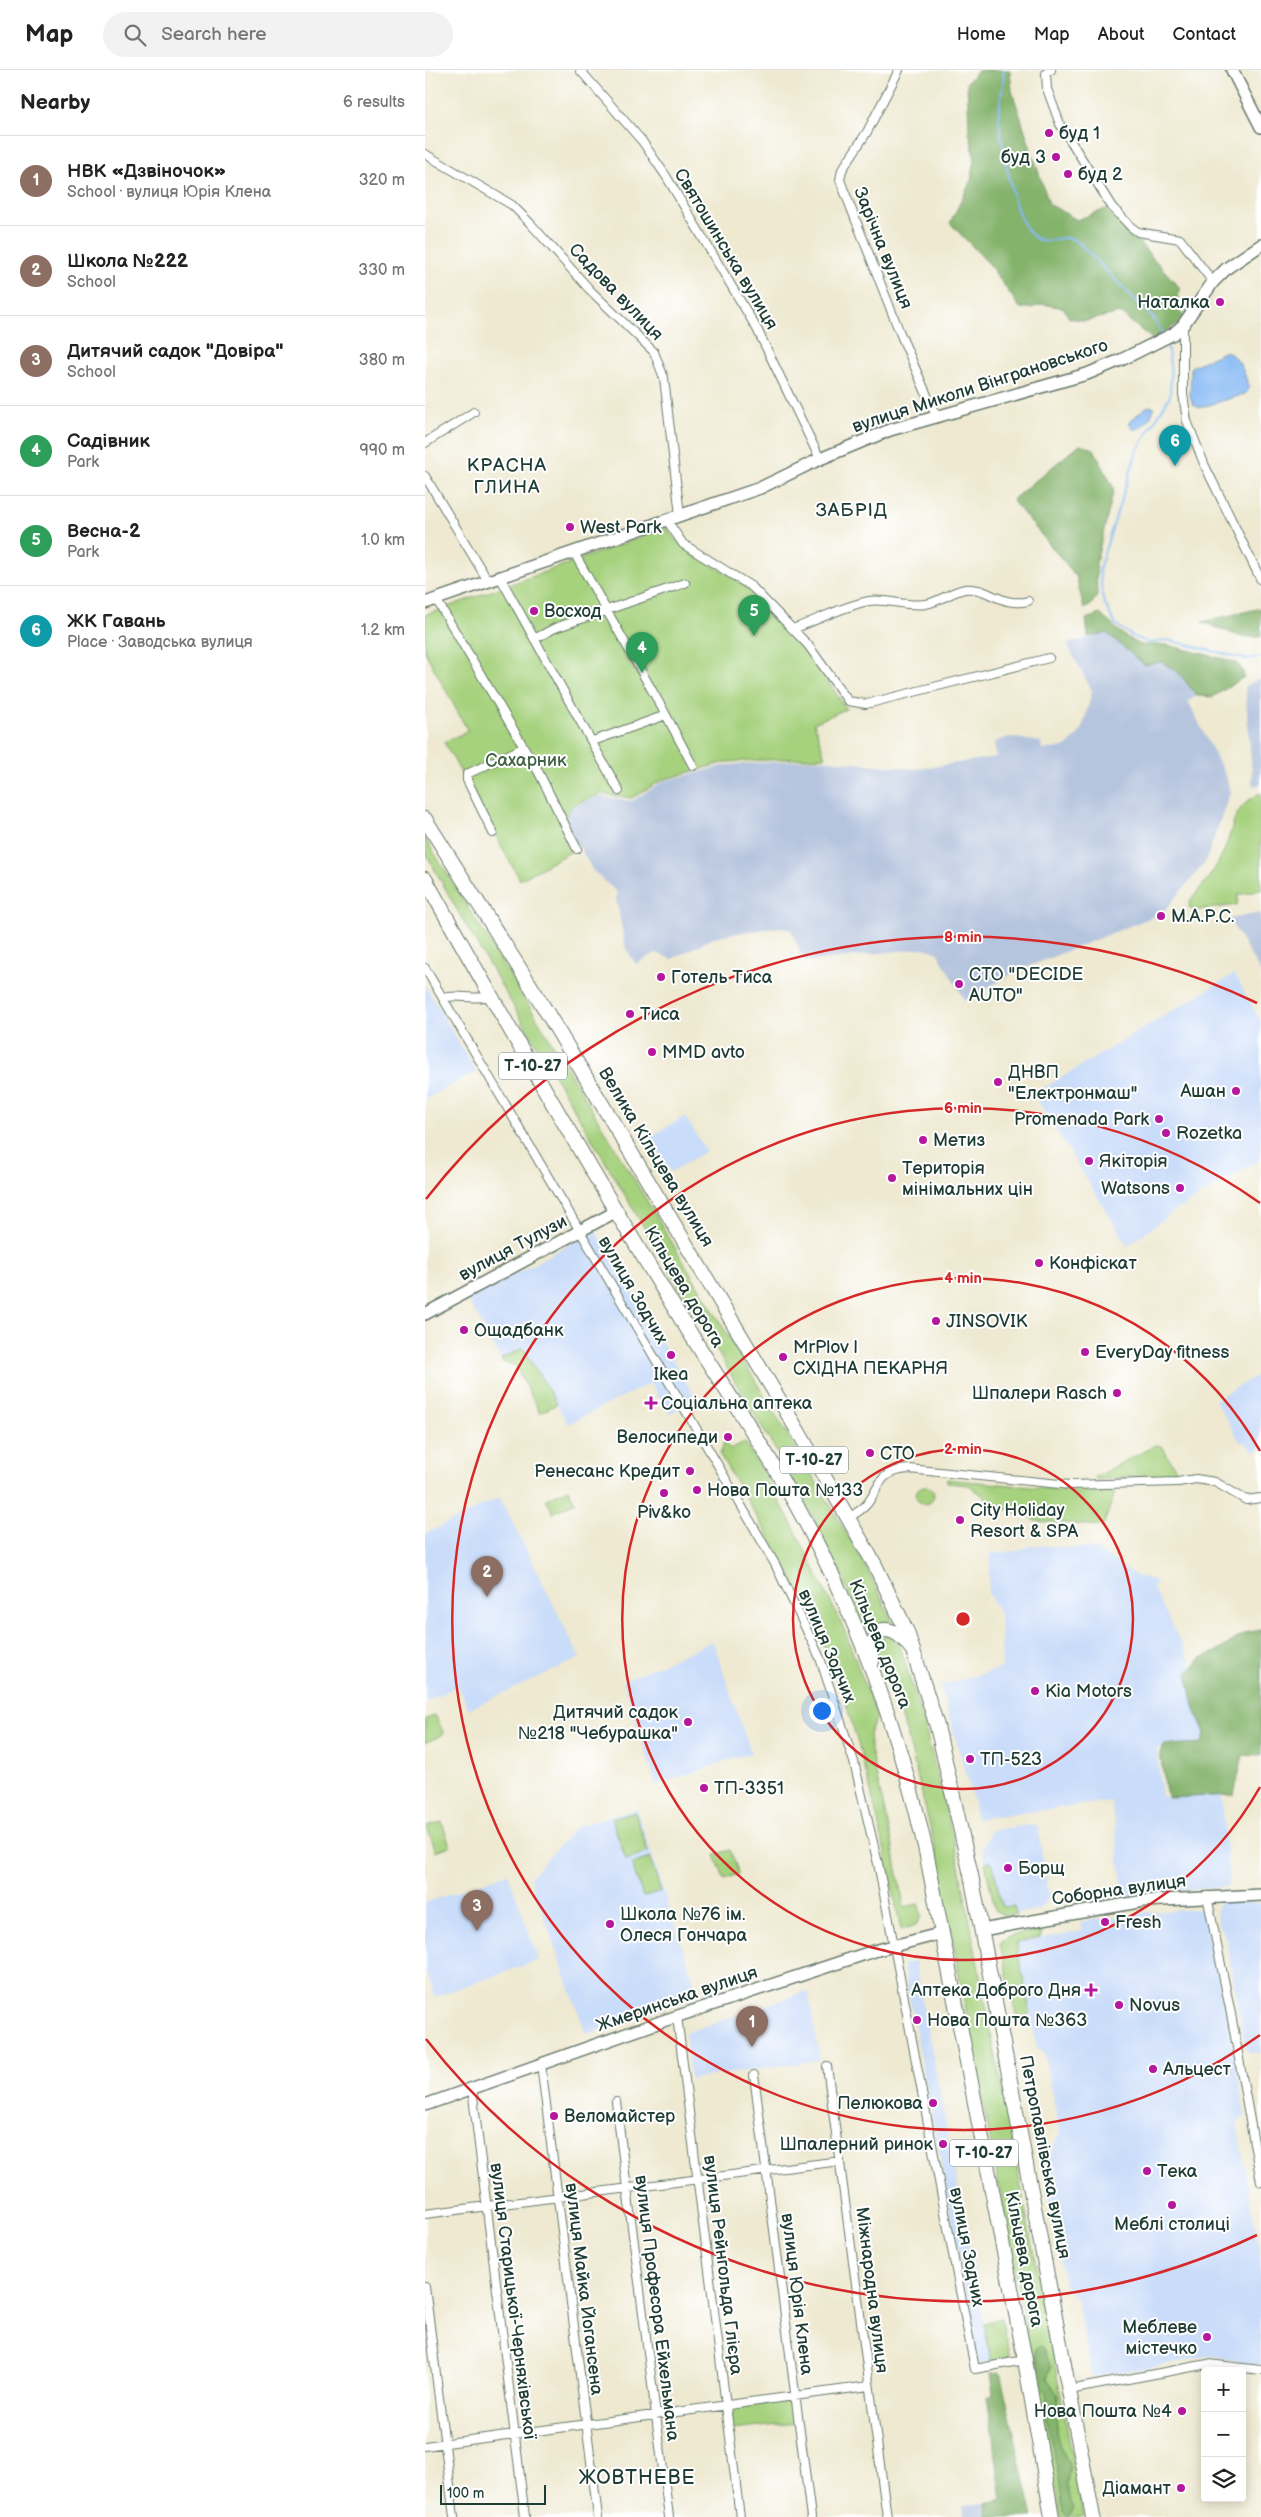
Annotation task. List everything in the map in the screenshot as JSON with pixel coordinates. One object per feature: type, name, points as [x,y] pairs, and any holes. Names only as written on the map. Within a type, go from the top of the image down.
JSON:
[{"type":"highway","name":"Велика Кільцева вулиця","points":[[425,819],[542,1003],[849,1518],[896,1607],[915,1654],[947,1765],[983,1930]]},
{"type":"highway","name":"Кільцева дорога","points":[[425,878],[491,996],[617,1212],[781,1478],[839,1591],[872,1667],[912,1790],[943,1933],[1025,2360],[1052,2517]]},
{"type":"highway","points":[[872,1667],[874,1638],[876,1633],[883,1630],[900,1635],[915,1654]]},
{"type":"highway","name":"Петропавлівська вулиця","points":[[983,1930],[1093,2517]]},
{"type":"main road","points":[[1232,70],[1261,127]]},
{"type":"main road","name":"вулиця Миколи Вінграновського","points":[[425,603],[761,488],[820,459],[890,430],[1087,374],[1170,336],[1183,325],[1213,282],[1227,268],[1261,245]]},
{"type":"main road","name":"вулиця Тулузи","points":[[425,1314],[617,1212]]},
{"type":"main road","name":"Соборна вулиця","points":[[983,1930],[1144,1901],[1207,1896],[1261,1895]]},
{"type":"main road","name":"Жмеринська вулиця","points":[[425,2105],[677,2016],[894,1945],[943,1933]]},
{"type":"street","name":"Святошинська вулиця","points":[[580,70],[642,141],[666,176],[757,329],[820,459]]},
{"type":"street","name":"Зарічна вулиця","points":[[899,70],[867,132],[842,170],[840,180],[900,333],[936,416]]},
{"type":"street","points":[[1048,72],[1047,89],[1060,124],[1112,207],[1138,232],[1180,239],[1213,282]]},
{"type":"street","name":"Садова вулиця","points":[[425,154],[512,205],[590,290],[655,352],[664,378],[680,515]]},
{"type":"street","points":[[1183,325],[1183,394],[1187,420],[1205,466],[1261,580]]},
{"type":"street","points":[[425,443],[474,412]]},
{"type":"street","points":[[425,476],[488,581]]},
{"type":"street","points":[[666,519],[683,544],[752,587],[809,645],[848,701],[853,703],[866,704],[1049,658]]},
{"type":"street","points":[[573,551],[693,766]]},
{"type":"street","points":[[500,577],[593,741],[619,791]]},
{"type":"street","points":[[534,638],[555,628],[685,583]]},
{"type":"street","points":[[793,629],[870,600],[909,606],[928,604],[965,589],[975,589],[1010,603],[1017,604],[1027,601]]},
{"type":"street","points":[[437,600],[538,772],[577,849]]},
{"type":"street","points":[[593,741],[666,715]]},
{"type":"street","points":[[493,833],[467,780],[467,774],[523,748]]},
{"type":"street","name":"вулиця Зодчих","points":[[425,968],[775,1564],[820,1658],[854,1762],[879,1868],[975,2369],[1025,2360]]},
{"type":"street","points":[[443,998],[453,996],[477,999],[491,996]]},
{"type":"street","points":[[849,1518],[868,1503],[878,1482],[884,1476],[893,1471],[909,1469],[1070,1485],[1178,1482],[1196,1479],[1215,1482],[1246,1500],[1261,1498]]},
{"type":"street","points":[[1207,1896],[1231,2014],[1261,2182]]},
{"type":"street","name":"вулиця Рейнгольда Глієра","points":[[677,2016],[739,2517]]},
{"type":"street","name":"вулиця Майка Йогансена","points":[[541,2064],[598,2517]]},
{"type":"street","name":"Міжнародна вулиця","points":[[827,2066],[887,2517]]},
{"type":"street","name":"вулиця Юрія Клена","points":[[754,2075],[811,2517]]},
{"type":"street","name":"вулиця Старицької-Черняхівської","points":[[472,2088],[525,2517]]},
{"type":"street","name":"вулиця Професора Ейхельмана","points":[[616,2102],[669,2517]]},
{"type":"street","points":[[425,2214],[840,2162]]},
{"type":"street","points":[[425,2287],[454,2517]]},
{"type":"street","points":[[1069,2390],[1208,2364],[1261,2370]]},
{"type":"street","points":[[425,2446],[869,2386]]},
{"type":"shaded area","points":[[1107,633],[1144,665],[1162,662],[1180,674],[1197,696],[1188,701],[1227,779],[1230,793],[1205,863],[1162,913],[1015,972],[965,1001],[937,952],[924,948],[804,962],[791,930],[779,927],[717,936],[672,959],[656,953],[636,964],[626,949],[616,898],[618,893],[593,871],[564,819],[573,807],[600,796],[632,801],[663,781],[727,765],[816,759],[918,769],[996,757],[994,742],[1009,737],[1041,742],[1042,750],[1066,747],[1082,730],[1092,691],[1067,644]]},
{"type":"shaded area","points":[[1261,678],[1261,784],[1253,786],[1245,686]]},
{"type":"shaded area","points":[[1261,913],[1261,973],[1229,919]]},
{"type":"shaded area","name":"Promenada Park","points":[[1234,974],[1261,1021],[1261,1159],[1170,1214],[1128,1246],[1034,1094]]},
{"type":"shaded area","points":[[425,985],[476,1072],[425,1099]]},
{"type":"shaded area","points":[[685,1116],[706,1151],[671,1172],[650,1137]]},
{"type":"shaded area","points":[[595,1230],[696,1399],[670,1414],[650,1383],[568,1424],[523,1348],[501,1359],[468,1300]]},
{"type":"shaded area","points":[[1261,1373],[1261,1448],[1254,1452],[1244,1441],[1241,1443],[1215,1400]]},
{"type":"shaded area","points":[[500,1497],[580,1658],[469,1709],[458,1686],[425,1702],[425,1534]]},
{"type":"shaded area","points":[[1031,1545],[1095,1549],[1137,1576],[1157,1581],[1153,1588],[1190,1660],[1206,1741],[1157,1748],[1162,1797],[1222,1796],[1229,1886],[1124,1897],[1111,1801],[976,1819],[973,1798],[940,1686],[1002,1668],[1000,1614],[988,1593],[991,1553],[1019,1551]]},
{"type":"shaded area","name":"Дитячий садок №218 \"Чебурашка\"","points":[[713,1641],[751,1753],[656,1785],[623,1681]]},
{"type":"shaded area","name":"Школа №76 ім. Олеся Гончара","points":[[636,1809],[699,1996],[586,2034],[530,1877],[576,1827]]},
{"type":"shaded area","points":[[1037,1824],[1049,1896],[1039,1910],[1003,1915],[998,1913],[994,1905],[982,1849],[991,1830]]},
{"type":"shaded area","points":[[508,1873],[539,1960],[435,1997],[425,1970],[425,1903]]},
{"type":"shaded area","points":[[1220,1901],[1261,1903],[1261,2052],[1251,2053],[1246,2050],[1226,1939],[1219,1926],[1216,1909]]},
{"type":"shaded area","points":[[1203,1909],[1227,2013],[1245,2116],[1237,2124],[1261,2260],[1261,2366],[1212,2356],[1092,2377],[1077,2300],[1065,2286],[1044,2172],[1060,2133],[1044,2053],[1037,2048],[1017,1943],[1082,1931],[1080,1922],[1148,1912]]},
{"type":"shaded area","name":"Шпалерний ринок","points":[[915,1962],[991,2362],[979,2364],[903,1964]]},
{"type":"shaded area","points":[[808,1991],[820,2060],[690,2079],[685,2033]]},
{"type":"shaded area","points":[[986,2504],[987,2517],[963,2517],[962,2506]]},
{"type":"green space","points":[[979,70],[1010,70],[1012,91],[1049,204],[1077,220],[1108,208],[1180,288],[1176,306],[1184,316],[1176,325],[1152,339],[1120,313],[1086,321],[1069,318],[1064,308],[1043,304],[1031,308],[1020,308],[990,265],[950,223],[971,181],[975,160],[969,131],[967,82]]},
{"type":"green space","points":[[1080,444],[1094,449],[1114,489],[1096,563],[1097,596],[1091,605],[1084,609],[1076,576],[1012,500]]},
{"type":"green space","name":"Сахарник","points":[[667,528],[682,546],[742,584],[772,611],[812,658],[846,709],[814,723],[825,757],[726,762],[662,780],[632,798],[602,794],[573,805],[563,820],[579,847],[520,880],[444,742],[468,731],[425,652],[425,615]]},
{"type":"green space","points":[[1261,608],[1261,637],[1242,637],[1202,622]]},
{"type":"green space","points":[[1100,614],[1126,637],[1141,645],[1167,645],[1228,660],[1239,666],[1244,677],[1213,697],[1197,696],[1180,674],[1162,662],[1144,665],[1107,633],[1088,637],[1086,619]]},
{"type":"green space","points":[[1261,793],[1261,890],[1238,895],[1237,905],[1199,910],[1190,909],[1189,902],[1219,862],[1238,812],[1251,799]]},
{"type":"green space","points":[[425,838],[546,1033],[830,1505],[873,1580],[893,1623],[875,1624],[867,1633],[812,1515],[789,1473],[462,919],[425,852]]},
{"type":"green space","points":[[523,1348],[557,1404],[540,1413],[515,1365],[502,1362],[501,1359]]},
{"type":"green space","points":[[724,1442],[730,1449],[745,1442],[791,1522],[844,1629],[877,1717],[869,1734],[871,1753],[891,1837],[904,1907],[919,1904],[921,1917],[916,1925],[901,1930],[869,1782],[848,1709],[835,1673],[799,1591],[720,1455]]},
{"type":"green space","points":[[1156,1445],[1162,1446],[1178,1473],[1097,1480],[1095,1477]]},
{"type":"green space","points":[[947,1479],[1115,1493],[1103,1526],[1034,1521],[1030,1517],[995,1505],[969,1485],[947,1483]]},
{"type":"green space","points":[[925,1486],[931,1489],[934,1495],[931,1501],[925,1504],[919,1501],[916,1495],[919,1489]]},
{"type":"green space","points":[[568,1489],[575,1502],[553,1513],[546,1499]]},
{"type":"green space","points":[[1261,1630],[1261,1756],[1243,1755],[1234,1795],[1169,1798],[1166,1792],[1160,1752],[1165,1745],[1202,1743],[1205,1733],[1195,1710],[1187,1673],[1201,1658],[1218,1651],[1245,1633]]},
{"type":"green space","points":[[888,1635],[899,1644],[924,1723],[956,1850],[1083,2517],[1061,2517],[936,1851],[907,1734],[876,1650],[879,1638]]},
{"type":"green space","points":[[435,1715],[444,1734],[425,1743],[425,1720]]},
{"type":"green space","points":[[635,1812],[648,1852],[626,1860],[612,1819]]},
{"type":"green space","points":[[442,1822],[450,1846],[436,1851],[427,1827]]},
{"type":"green space","points":[[730,1850],[739,1874],[724,1879],[715,1855]]},
{"type":"green space","points":[[650,1858],[661,1891],[643,1897],[632,1864]]},
{"type":"green space","points":[[989,1861],[993,1864],[1002,1907],[1014,1906],[1016,1914],[1003,1915],[995,1910],[985,1863]]},
{"type":"green space","points":[[1040,1930],[1042,1934],[1040,1938],[1016,1943],[1030,2012],[1027,2016],[1017,2016],[1000,1943],[1008,1936]]},
{"type":"green space","points":[[1001,2318],[1010,2357],[991,2362],[984,2323]]},
{"type":"green space","points":[[1036,2347],[1044,2348],[1051,2368],[1047,2378],[1058,2395],[1056,2432],[1060,2447],[1070,2464],[1067,2485],[1073,2509],[1068,2517],[1063,2512],[1056,2464],[1045,2416],[1046,2393],[1038,2381],[1039,2369],[1035,2353]]},
{"type":"green space","points":[[1000,2372],[1033,2517],[987,2517],[986,2504],[1002,2499],[987,2397],[994,2395],[991,2373]]},
{"type":"green space","points":[[792,2400],[797,2423],[732,2430],[732,2408]]},
{"type":"water","points":[[1226,351],[1239,363],[1249,389],[1245,394],[1199,408],[1193,404],[1190,396],[1191,367]]},
{"type":"water","points":[[1150,406],[1154,408],[1149,418],[1144,425],[1134,430],[1130,425],[1130,421]]},
{"type":"waterway","points":[[1003,70],[999,120],[1013,193],[1019,214],[1025,226],[1031,234],[1043,241],[1066,238],[1077,241],[1154,319],[1164,335]]},
{"type":"waterway","points":[[1167,342],[1171,375],[1170,396],[1137,451],[1099,569],[1103,600],[1115,624],[1132,636],[1149,643],[1168,640],[1245,659],[1261,657]]},
{"type":"place","name":"буд 1","points":[[1049,133]]},
{"type":"place","name":"буд 3","points":[[1056,157]]},
{"type":"place","name":"буд 2","points":[[1068,174]]},
{"type":"place","name":"Наталка","points":[[1220,302]]},
{"type":"place","name":"ЖК Гавань","points":[[1175,466]]},
{"type":"place","name":"West Park","points":[[570,527]]},
{"type":"place","name":"Восход","points":[[534,611]]},
{"type":"place","name":"Весна-2","points":[[754,636]]},
{"type":"place","name":"Садівник","points":[[642,673]]},
{"type":"place","name":"М.А.Р.С.","points":[[1161,916]]},
{"type":"place","name":"Готель Тиса","points":[[661,977]]},
{"type":"place","name":"СТО \"DECIDE AUTO\"","points":[[959,984]]},
{"type":"place","name":"Тиса","points":[[630,1014]]},
{"type":"place","name":"MMD avto","points":[[652,1052]]},
{"type":"place","name":"ДНВП \"Електронмаш\"","points":[[998,1082]]},
{"type":"place","name":"Ашан","points":[[1236,1091]]},
{"type":"place","name":"Promenada Park","points":[[1159,1119]]},
{"type":"place","name":"Rozetka","points":[[1166,1133]]},
{"type":"place","name":"Метиз","points":[[923,1140]]},
{"type":"place","name":"Якіторія","points":[[1089,1161]]},
{"type":"place","name":"Територія мінімальних цін","points":[[892,1178]]},
{"type":"place","name":"Watsons","points":[[1180,1188]]},
{"type":"place","name":"Конфіскат","points":[[1039,1263]]},
{"type":"place","name":"JINSOVIK","points":[[936,1321]]},
{"type":"place","name":"Ощадбанк","points":[[464,1330]]},
{"type":"place","name":"EveryDay fitness","points":[[1085,1352]]},
{"type":"place","name":"Ikea","points":[[671,1355]]},
{"type":"place","name":"MrPlov | СХІДНА ПЕКАРНЯ","points":[[783,1357]]},
{"type":"place","name":"Шпалери Rasch","points":[[1117,1393]]},
{"type":"place","name":"Соціальна аптека","points":[[651,1403]]},
{"type":"place","name":"Велосипеди","points":[[728,1437]]},
{"type":"place","name":"СТО","points":[[870,1453]]},
{"type":"place","name":"Ренесанс Кредит","points":[[690,1471]]},
{"type":"place","name":"Нова Пошта №133","points":[[697,1490]]},
{"type":"place","name":"Piv&ko","points":[[664,1493]]},
{"type":"place","name":"City Holiday Resort & SPA","points":[[960,1520]]},
{"type":"place","name":"Школа №222","points":[[487,1597]]},
{"type":"place","name":"Kia Motors","points":[[1035,1691]]},
{"type":"place","name":"Дитячий садок №218 \"Чебурашка\"","points":[[688,1722]]},
{"type":"place","name":"ТП-523","points":[[970,1759]]},
{"type":"place","name":"ТП-3351","points":[[704,1788]]},
{"type":"place","name":"Борщ","points":[[1008,1868]]},
{"type":"place","name":"Fresh","points":[[1105,1922]]},
{"type":"place","name":"Школа №76 ім. Олеся Гончара","points":[[610,1924]]},
{"type":"place","name":"Дитячий садок \"Довіра\"","points":[[477,1931]]},
{"type":"place","name":"Аптека Доброго Дня","points":[[1091,1990]]},
{"type":"place","name":"Novus","points":[[1119,2005]]},
{"type":"place","name":"Нова Пошта №363","points":[[917,2020]]},
{"type":"place","name":"НВК «Дзвіночок»","points":[[752,2047]]},
{"type":"place","name":"Альцест","points":[[1153,2069]]},
{"type":"place","name":"Пелюкова","points":[[933,2103]]},
{"type":"place","name":"Веломайстер","points":[[554,2116]]},
{"type":"place","name":"Шпалерний ринок","points":[[943,2144]]},
{"type":"place","name":"Тека","points":[[1147,2171]]},
{"type":"place","name":"Меблі столиці","points":[[1172,2205]]},
{"type":"place","name":"Меблеве містечко","points":[[1207,2337]]},
{"type":"place","name":"Нова Пошта №4","points":[[1182,2411]]},
{"type":"place","name":"Діамант","points":[[1181,2488]]},
{"type":"district","name":"КРАСНА ГЛИНА","points":[[507,476]]},
{"type":"district","name":"ЗАБРІД","points":[[852,510]]},
{"type":"district","name":"ЖОВТНЕВЕ","points":[[637,2478]]}]
